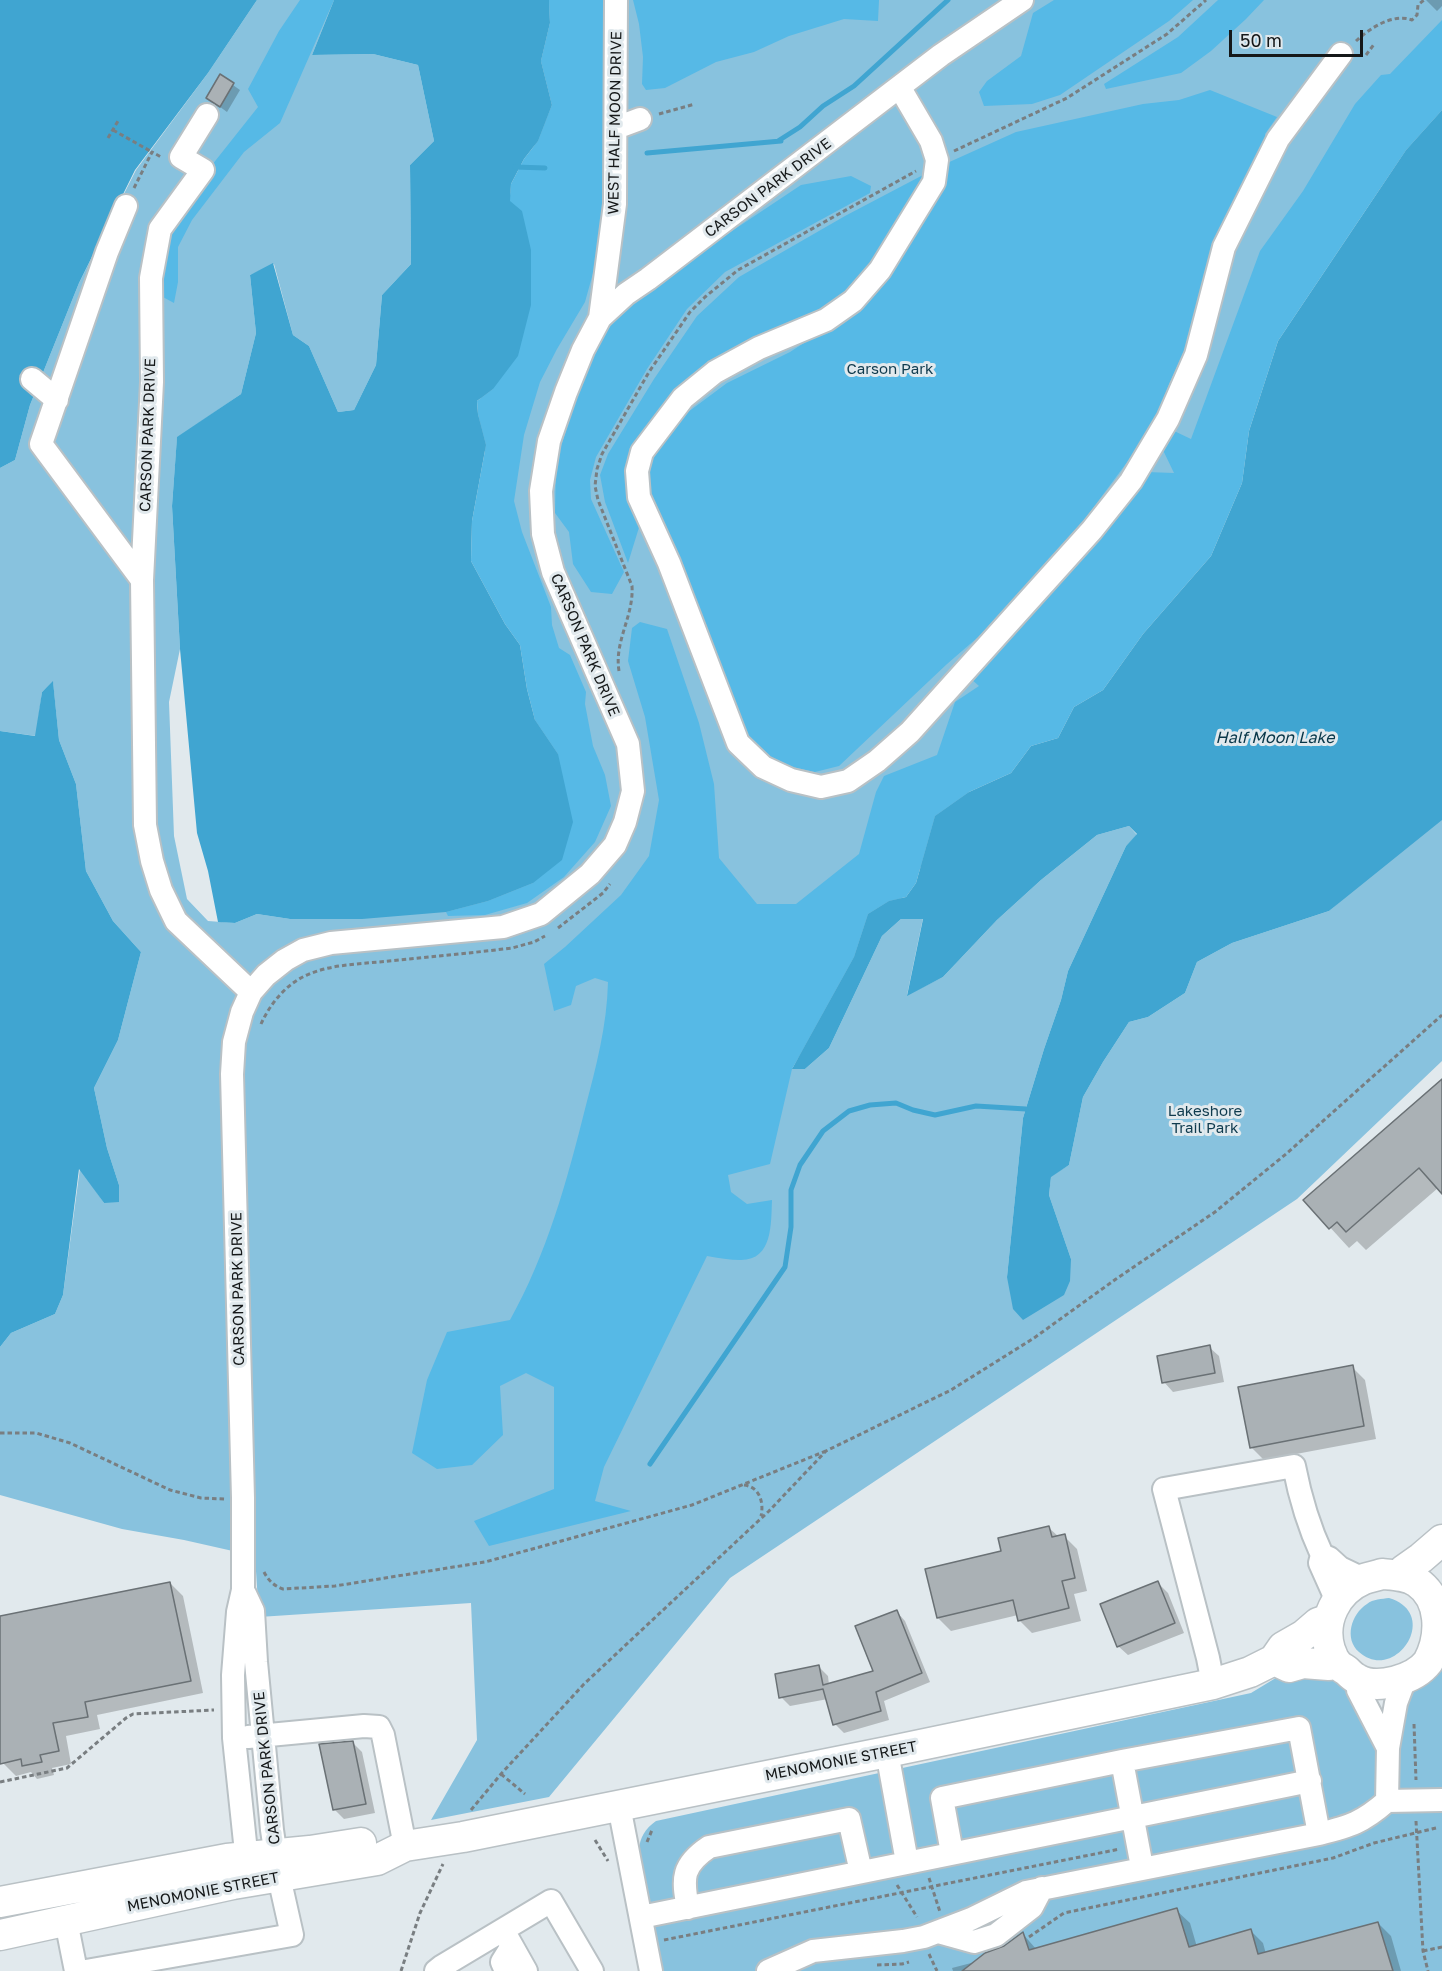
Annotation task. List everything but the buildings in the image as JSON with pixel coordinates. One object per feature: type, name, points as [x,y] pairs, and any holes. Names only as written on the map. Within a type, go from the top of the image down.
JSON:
[{"type":"main road","points":[[1401,1575],[1404,1570],[1442,1540]]},
{"type":"main road","points":[[1382,1574],[1401,1575],[1416,1581],[1429,1592],[1440,1607],[1441,1633],[1435,1661],[1401,1680],[1373,1683],[1359,1681],[1336,1662],[1328,1644],[1332,1611],[1349,1589],[1364,1579],[1382,1574]]},
{"type":"main road","name":"MENOMONIE STREET","points":[[0,1902],[87,1884],[278,1866],[377,1860],[405,1846],[464,1837],[619,1806],[1213,1684],[1250,1672],[1274,1660],[1283,1647],[1304,1635],[1332,1611]]},
{"type":"main road","points":[[1274,1660],[1289,1667],[1304,1663],[1329,1665],[1336,1662]]},
{"type":"main road","name":"MENOMONIE STREET","points":[[0,1935],[66,1921],[248,1869]]},
{"type":"street","name":"WEST HALF MOON DRIVE","points":[[600,318],[615,204],[616,0]]},
{"type":"street","name":"CARSON PARK DRIVE","points":[[248,1869],[234,1738],[233,1675],[238,1612],[243,1590],[243,1498],[232,1074],[234,1042],[242,1012],[251,992],[266,975],[303,950],[346,940],[503,927],[541,914],[590,874],[615,845],[625,822],[633,791],[628,744],[553,572],[543,534],[541,491],[549,441],[584,350],[600,318],[626,294],[941,55],[1022,0]]},
{"type":"street","points":[[900,88],[932,141],[937,159],[934,182],[880,270],[853,301],[826,320],[759,348],[715,372],[683,398],[642,452],[637,471],[639,497],[669,563],[738,743],[763,767],[791,780],[821,787],[848,781],[877,761],[910,732],[1092,530],[1131,481],[1168,419],[1196,355],[1224,247],[1278,139],[1341,54]]},
{"type":"street","points":[[181,157],[207,115]]},
{"type":"street","points":[[616,128],[640,119]]},
{"type":"street","name":"CARSON PARK DRIVE","points":[[181,157],[203,170],[160,229],[151,278],[152,382],[142,580],[145,825],[160,890],[176,921],[251,992]]},
{"type":"street","points":[[126,206],[107,252],[41,444],[142,580]]},
{"type":"street","points":[[32,379],[57,400]]},
{"type":"street","points":[[1213,1684],[1164,1489],[1294,1466],[1299,1491],[1314,1539],[1322,1556],[1320,1563],[1332,1611]]},
{"type":"street","points":[[1322,1556],[1329,1558],[1340,1568],[1364,1579]]},
{"type":"street","name":"CARSON PARK DRIVE","points":[[86,1971],[292,1935],[278,1866],[263,1736],[253,1611],[243,1590]]},
{"type":"street","points":[[1387,1801],[1388,1748],[1396,1703],[1402,1687],[1401,1680]]},
{"type":"street","points":[[1359,1681],[1358,1690],[1388,1748]]},
{"type":"street","points":[[234,1738],[364,1726],[379,1727],[384,1735],[405,1846]]},
{"type":"street","points":[[952,1853],[942,1798],[1299,1728],[1319,1834]]},
{"type":"street","points":[[887,1752],[907,1862]]},
{"type":"street","points":[[1122,1761],[1142,1868]]},
{"type":"street","points":[[641,1917],[1310,1781]]},
{"type":"street","points":[[768,1971],[813,1951],[903,1941],[935,1933],[971,1919],[1026,1892],[1352,1826],[1387,1801],[1442,1800]]},
{"type":"street","points":[[619,1806],[651,1971]]},
{"type":"street","points":[[688,1908],[684,1877],[687,1867],[695,1856],[709,1847],[849,1819],[861,1872]]},
{"type":"street","points":[[436,1971],[441,1966],[507,1938],[551,1901],[592,1971]]},
{"type":"street","points":[[66,1921],[76,1971]]},
{"type":"street","points":[[506,1971],[502,1962],[507,1938]]},
{"type":"street","points":[[507,1938],[526,1971]]},
{"type":"path","points":[[620,679],[617,659],[633,594],[632,586],[598,500],[597,469],[602,454],[649,372],[690,312],[738,270],[937,159],[1067,98],[1167,34],[1206,0]]},
{"type":"path","points":[[1341,54],[1361,36],[1390,19],[1412,20],[1417,15],[1416,0]]},
{"type":"path","points":[[1418,5],[1424,0]]},
{"type":"path","points":[[1366,55],[1375,43]]},
{"type":"path","points":[[640,119],[695,104]]},
{"type":"path","points":[[108,138],[118,121]]},
{"type":"path","points":[[112,130],[176,165],[181,157]]},
{"type":"path","points":[[126,206],[152,152]]},
{"type":"path","points":[[258,1031],[264,1016],[284,991],[307,975],[349,965],[512,948],[534,942],[560,927],[603,893],[614,879]]},
{"type":"path","points":[[262,1568],[269,1581],[283,1589],[335,1586],[485,1562],[692,1505],[826,1451],[951,1390],[1034,1338],[1215,1212],[1286,1154],[1442,1015]]},
{"type":"path","points":[[0,1433],[36,1433],[70,1443],[170,1490],[201,1498],[230,1499]]},
{"type":"path","points":[[469,1813],[501,1774],[584,1684],[761,1518],[826,1451]]},
{"type":"path","points":[[742,1485],[750,1485],[756,1489],[763,1507],[761,1518]]},
{"type":"path","points":[[0,1782],[67,1767],[133,1714],[214,1710]]},
{"type":"path","points":[[1414,1723],[1416,1780]]},
{"type":"path","points":[[501,1774],[525,1794]]},
{"type":"path","points":[[1416,1812],[1423,1951],[1428,1971]]},
{"type":"path","points":[[1026,1939],[1064,1913],[1333,1858],[1374,1843],[1436,1828]]},
{"type":"path","points":[[663,1941],[1127,1847]]},
{"type":"path","points":[[401,1971],[420,1913],[443,1864]]},
{"type":"path","points":[[928,1877],[932,1887],[937,1971]]},
{"type":"path","points":[[896,1882],[917,1918]]},
{"type":"path","points":[[1423,1951],[1442,1947]]},
{"type":"green space","name":"Carson Park","points":[[257,0],[334,0],[312,55],[373,54],[418,65],[434,141],[410,165],[411,264],[382,295],[376,365],[354,410],[338,412],[309,346],[293,335],[274,264],[250,275],[256,333],[241,394],[177,438],[172,506],[180,649],[169,702],[174,836],[187,899],[208,921],[235,923],[257,914],[290,919],[535,720],[478,414],[510,201],[552,105],[541,61],[550,23],[549,0],[1442,0],[1442,110],[1406,150],[969,792],[792,1068],[805,1069],[829,1048],[882,936],[901,919],[923,918],[907,995],[943,977],[997,920],[1041,880],[1097,835],[1129,826],[1137,835],[1126,846],[1068,971],[1023,1118],[1007,1277],[1071,1259],[1049,1195],[1051,1176],[1069,1165],[1083,1097],[1129,1022],[1148,1017],[1185,993],[1197,962],[1232,943],[1329,911],[1442,812],[1442,1061],[1297,1199],[730,1578],[549,1797],[431,1820],[477,1740],[471,1603],[259,1617],[255,1556],[122,1529],[0,1495],[0,1347],[11,1333],[55,1314],[63,1295],[80,1168],[104,1203],[119,1185],[107,1148],[94,1088],[118,1040],[141,952],[113,921],[86,871],[76,784],[59,740],[53,682],[42,692],[36,736],[0,731],[0,468],[15,460],[30,405],[79,283],[136,170],[208,73]]},
{"type":"green space","points":[[300,0],[334,0],[280,123],[244,152],[192,220],[178,247],[178,282],[174,303],[161,296],[162,272],[168,237],[208,170],[258,107],[248,89],[279,31]]},
{"type":"green space","points":[[549,0],[607,0],[606,198],[598,255],[585,302],[540,382],[524,435],[514,501],[522,532],[551,607],[552,625],[559,648],[570,655],[586,692],[585,704],[593,746],[605,775],[611,806],[595,842],[564,877],[527,903],[485,915],[448,916],[446,912],[488,901],[533,883],[558,754],[535,720],[520,645],[505,624],[471,561],[472,521],[486,445],[477,401],[493,389],[511,184],[524,159],[538,141],[552,105],[541,61],[550,23]]},
{"type":"green space","points":[[633,0],[879,0],[878,21],[844,19],[789,36],[754,52],[716,62],[665,88],[646,90],[642,84],[643,57]]},
{"type":"green space","points":[[1054,0],[1193,0],[1169,21],[1060,95],[1032,104],[984,106],[979,92],[987,81],[1021,56],[1033,13]]},
{"type":"green space","points":[[1218,0],[1264,0],[1211,51],[1181,73],[1106,89],[1104,84],[1178,37]]},
{"type":"green space","points":[[1442,20],[1442,110],[1406,150],[1278,341],[1249,431],[1242,483],[1211,556],[1143,634],[1103,690],[1074,707],[1058,738],[1031,746],[1011,773],[969,792],[935,816],[916,883],[906,897],[889,901],[868,914],[854,957],[792,1069],[770,1164],[728,1175],[731,1192],[747,1204],[772,1200],[770,1229],[765,1247],[759,1254],[741,1260],[707,1256],[604,1467],[595,1501],[631,1511],[489,1546],[474,1521],[554,1489],[554,1387],[526,1373],[500,1386],[503,1435],[472,1465],[437,1469],[412,1453],[427,1380],[447,1332],[510,1320],[535,1269],[555,1217],[578,1136],[600,1046],[606,1014],[608,982],[595,978],[576,986],[571,1005],[554,1011],[544,964],[621,895],[649,856],[659,800],[645,717],[628,661],[632,628],[640,622],[667,629],[699,723],[714,784],[719,858],[757,904],[796,904],[859,854],[876,792],[884,776],[937,755],[955,702],[979,686],[970,678],[1122,512],[1146,472],[1174,473],[1162,448],[1172,430],[1191,439],[1260,251],[1303,191],[1355,104],[1381,75],[1390,74]]},
{"type":"green space","points":[[1210,90],[1277,117],[1265,134],[1267,148],[1205,285],[1187,345],[1159,413],[1145,438],[1076,531],[992,625],[947,664],[839,766],[815,772],[779,764],[752,741],[735,716],[645,494],[653,456],[680,418],[727,383],[790,352],[849,314],[884,283],[945,164],[1016,132],[1143,104],[1179,100]]},
{"type":"green space","points":[[923,175],[895,226],[851,290],[829,309],[744,349],[633,450],[641,521],[628,563],[605,502],[600,475],[608,454],[654,379],[697,316],[739,277],[845,216]]},
{"type":"green space","points":[[851,176],[871,186],[870,193],[725,272],[687,309],[647,369],[596,457],[590,480],[591,499],[624,572],[612,594],[591,592],[573,564],[569,532],[555,513],[556,462],[586,367],[596,348],[619,313],[726,235],[801,185]]},
{"type":"green space","points":[[1389,1598],[1404,1606],[1412,1618],[1412,1631],[1407,1643],[1398,1653],[1386,1659],[1373,1660],[1354,1647],[1351,1627],[1361,1608],[1375,1600]]},
{"type":"green space","points":[[1442,1668],[1442,1971],[662,1971],[639,1850],[644,1834],[656,1821],[1251,1693],[1279,1676],[1338,1678],[1355,1696],[1372,1732],[1428,1672]]},
{"type":"water","points":[[0,0],[257,0],[208,73],[135,170],[79,283],[30,405],[15,460],[0,468]]},
{"type":"water","points":[[334,0],[549,0],[550,23],[541,61],[552,105],[538,141],[524,159],[511,184],[510,201],[522,211],[531,250],[531,305],[518,356],[493,389],[477,401],[486,445],[472,521],[471,561],[505,624],[520,645],[535,720],[558,754],[573,822],[562,860],[533,883],[488,901],[446,912],[362,919],[290,919],[257,914],[235,923],[218,922],[208,871],[197,833],[180,649],[172,506],[177,437],[241,394],[256,333],[250,275],[273,263],[293,335],[309,346],[338,412],[354,410],[376,365],[382,295],[411,264],[410,165],[434,141],[418,65],[373,54],[312,55]]},
{"type":"water","name":"Half Moon Lake","points":[[1442,110],[1442,820],[1329,911],[1232,943],[1197,962],[1185,993],[1148,1017],[1129,1022],[1083,1097],[1069,1165],[1051,1177],[1049,1195],[1071,1259],[1070,1281],[1064,1295],[1023,1320],[1013,1309],[1007,1277],[1023,1118],[1068,971],[1126,846],[1137,834],[1129,826],[1097,835],[1041,880],[997,920],[943,977],[907,996],[923,919],[901,919],[882,936],[829,1048],[805,1069],[792,1069],[854,957],[868,914],[889,901],[906,897],[916,883],[935,816],[969,792],[1011,773],[1031,746],[1058,738],[1074,707],[1103,690],[1143,634],[1211,556],[1242,483],[1249,431],[1278,341],[1406,150]]},
{"type":"water","points":[[53,681],[59,740],[76,784],[86,871],[113,921],[141,952],[118,1040],[94,1088],[107,1148],[119,1185],[119,1202],[104,1203],[79,1169],[63,1295],[55,1314],[11,1333],[0,1347],[0,731],[35,736],[42,692]]},
{"type":"waterway","points":[[778,141],[800,127],[823,106],[854,86],[948,0]]},
{"type":"waterway","points":[[647,153],[781,141]]},
{"type":"waterway","points":[[515,167],[545,168]]},
{"type":"waterway","points":[[650,1464],[785,1267],[791,1227],[791,1190],[800,1165],[823,1131],[849,1111],[870,1105],[896,1103],[935,1115],[976,1106],[1026,1109]]},
{"type":"park label","name":"Lakeshore Trail Park","points":[[1205,1120]]}]
